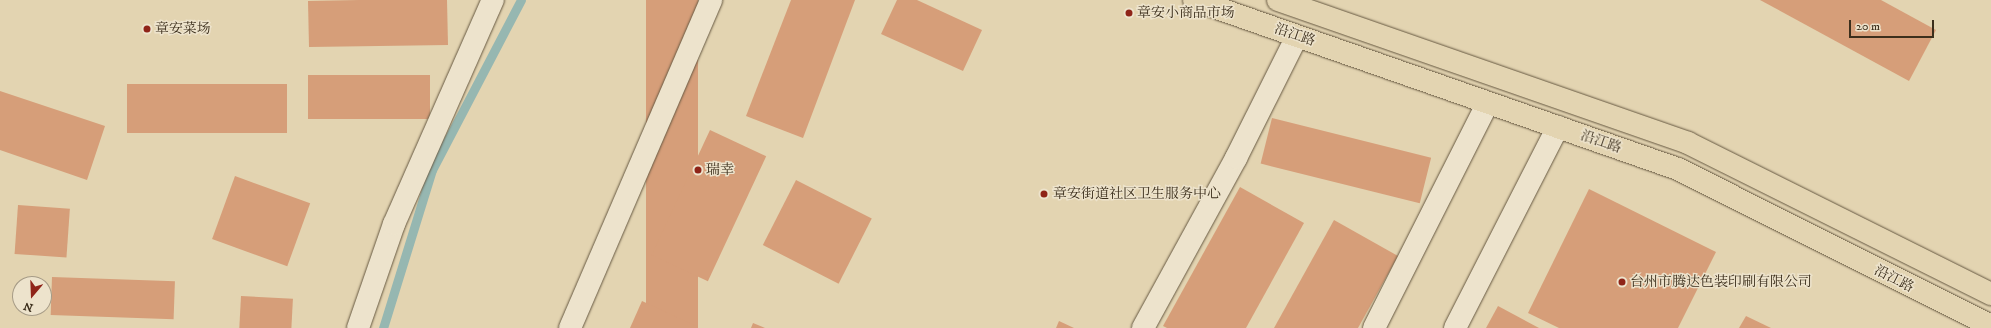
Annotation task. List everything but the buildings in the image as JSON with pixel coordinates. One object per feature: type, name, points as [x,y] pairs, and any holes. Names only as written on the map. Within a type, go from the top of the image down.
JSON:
[{"type":"main road","name":"沿江路","points":[[1194,0],[1487,104],[1678,169],[1991,326]]},
{"type":"main road","name":"沿江路","points":[[1278,0],[1688,143],[1991,294]]},
{"type":"street","points":[[358,328],[394,224],[493,0]]},
{"type":"street","points":[[570,328],[711,0]]},
{"type":"street","points":[[1143,328],[1236,158],[1297,36]]},
{"type":"street","points":[[1374,328],[1487,104]]},
{"type":"street","points":[[1455,328],[1558,127]]},
{"type":"waterway","points":[[383,328],[432,170],[521,0]]},
{"type":"place","name":"章安小商品市场","points":[[1129,13]]},
{"type":"place","name":"章安菜场","points":[[147,29]]},
{"type":"place","name":"瑞幸","points":[[698,170]]},
{"type":"place","name":"章安街道社区卫生服务中心","points":[[1044,194]]},
{"type":"place","name":"台州市腾达色装印刷有限公司","points":[[1622,282]]}]
